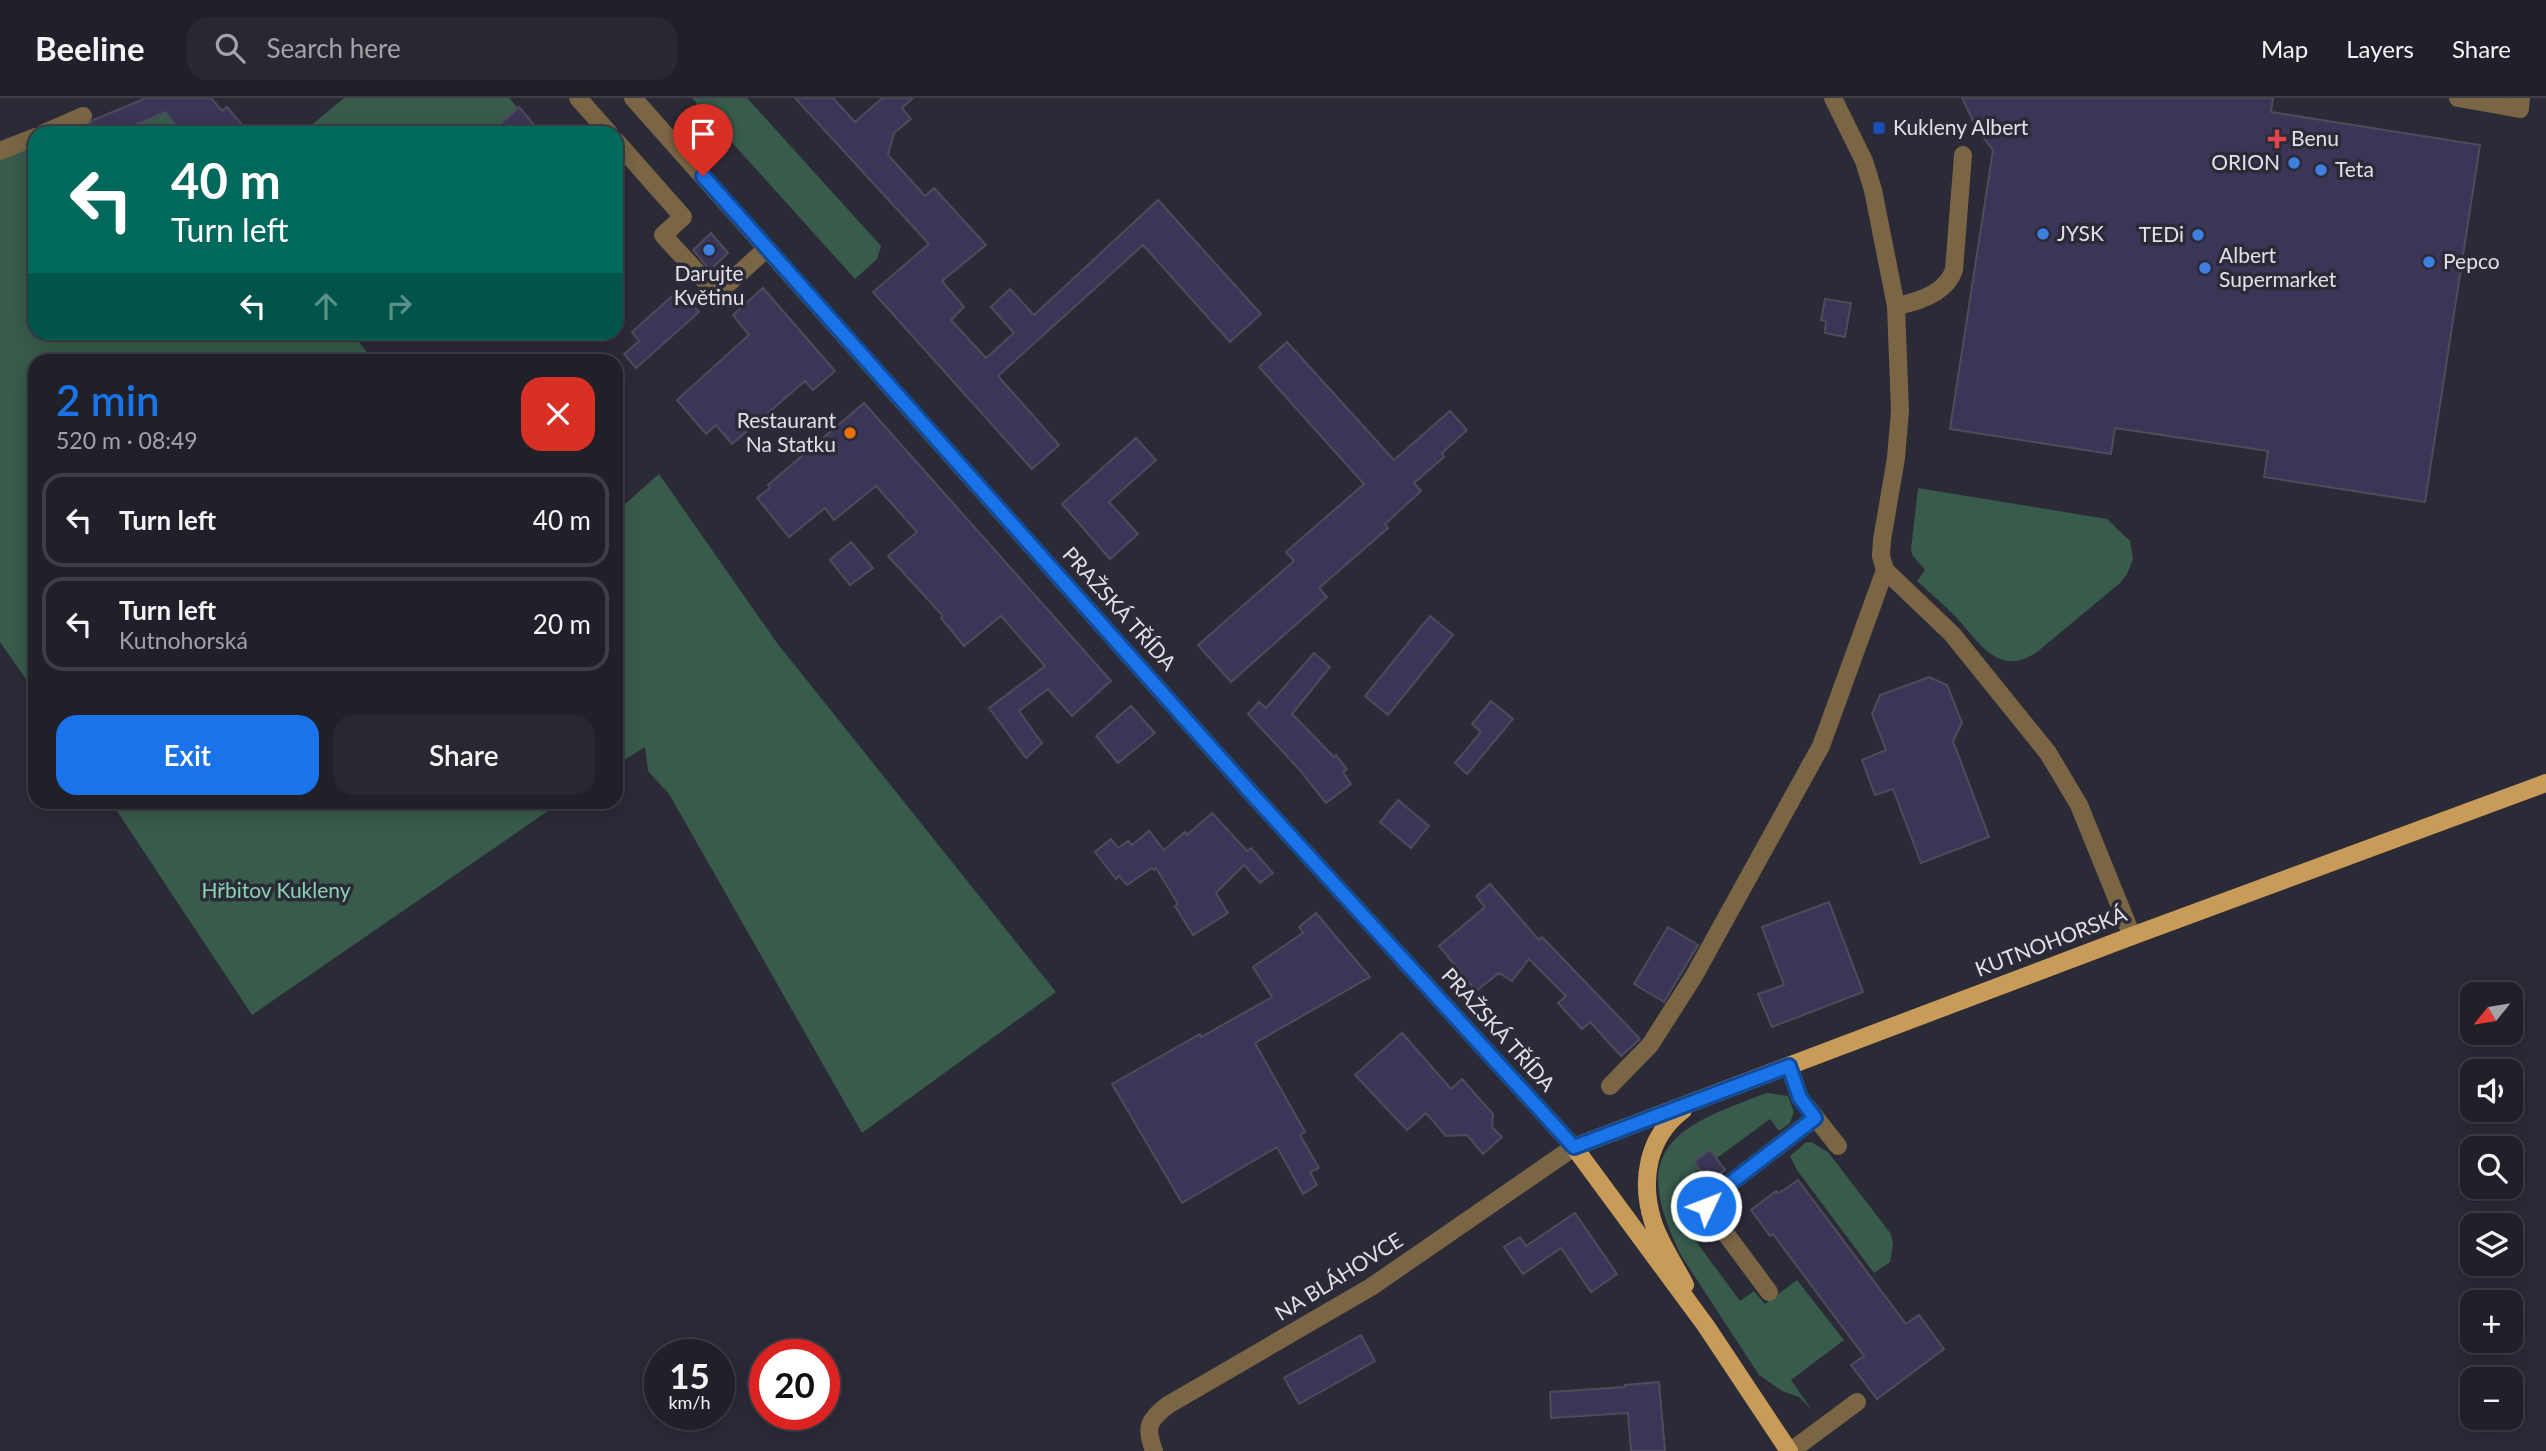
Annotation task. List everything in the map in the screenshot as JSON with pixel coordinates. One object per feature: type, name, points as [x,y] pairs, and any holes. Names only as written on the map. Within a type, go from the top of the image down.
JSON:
[{"type":"main road","name":"KUTNOHORSKÁ","points":[[1574,1147],[2546,783]]},
{"type":"main road","points":[[1703,1098],[1680,1111],[1661,1131],[1650,1159],[1647,1188],[1653,1223],[1660,1240],[1706,1326]]},
{"type":"main road","points":[[1574,1147],[1706,1326],[1790,1451]]},
{"type":"street","points":[[578,98],[603,126]]},
{"type":"street","name":"PRAŽSKÁ TŘÍDA","points":[[633,98],[1252,794],[1574,1147]]},
{"type":"street","points":[[1833,98],[1864,160],[1873,190],[1896,306],[1900,411],[1896,458],[1882,540],[1881,556],[1885,570],[1952,634],[2049,753],[2079,805],[2132,936]]},
{"type":"street","points":[[2458,98],[2520,109],[2521,98]]},
{"type":"street","points":[[60,126],[83,116]]},
{"type":"street","points":[[0,151],[28,140]]},
{"type":"street","points":[[623,149],[683,217],[663,235],[717,294],[767,248]]},
{"type":"street","points":[[1896,306],[1919,302],[1951,278],[1954,270],[1963,155]]},
{"type":"street","points":[[1610,1086],[1650,1045],[1694,976],[1821,746],[1885,570]]},
{"type":"street","points":[[1789,1066],[1800,1098],[1838,1146]]},
{"type":"street","points":[[1769,1292],[1709,1211],[1707,1201],[1815,1118]]},
{"type":"street","name":"NA BLÁHOVCE","points":[[1154,1451],[1149,1438],[1149,1423],[1168,1405],[1371,1287],[1574,1147]]},
{"type":"street","points":[[1790,1451],[1857,1402]]},
{"type":"green space","points":[[146,98],[200,126],[79,126]]},
{"type":"green space","points":[[344,98],[509,98],[518,108],[498,126],[310,126]]},
{"type":"green space","points":[[692,98],[747,98],[881,246],[877,259],[855,279]]},
{"type":"green space","points":[[28,147],[28,340],[357,340],[368,354],[28,354],[28,682],[0,642],[0,159]]},
{"type":"green space","points":[[659,474],[777,643],[1056,992],[862,1133],[669,794],[648,771],[645,747],[623,761],[623,506]]},
{"type":"green space","points":[[1918,488],[2107,519],[2130,541],[2133,559],[2120,583],[2037,652],[2023,659],[2010,661],[1999,658],[1980,644],[1953,614],[1917,581],[1925,570],[1911,550]]},
{"type":"green space","name":"Hřbitov Kukleny","points":[[116,809],[551,809],[252,1015]]},
{"type":"green space","points":[[1767,1093],[1788,1096],[1794,1112],[1790,1123],[1779,1131],[1770,1119],[1717,1158],[1710,1150],[1694,1162],[1699,1169],[1683,1181],[1684,1225],[1740,1301],[1754,1291],[1765,1304],[1797,1280],[1844,1340],[1791,1380],[1811,1409],[1799,1397],[1782,1391],[1759,1375],[1682,1257],[1666,1220],[1659,1191],[1660,1167],[1668,1148],[1684,1132],[1706,1118]]},
{"type":"green space","points":[[1811,1142],[1828,1152],[1891,1234],[1893,1244],[1890,1262],[1874,1273],[1797,1170],[1790,1156],[1805,1143]]},
{"type":"building","points":[[146,98],[211,98],[222,111],[227,107],[243,126],[176,126],[166,112],[133,126],[88,126],[93,120]]},
{"type":"building","points":[[795,98],[833,98],[855,122],[882,98],[913,98],[902,108],[911,119],[894,133],[888,155],[925,196],[934,188],[986,245],[942,281],[964,307],[951,320],[986,358],[1014,333],[991,307],[1010,289],[1034,315],[1158,200],[1261,314],[1230,342],[1143,245],[998,376],[1059,445],[1032,469],[873,292],[929,244]]},
{"type":"building","points":[[1962,98],[2273,98],[2271,112],[2480,145],[2425,502],[2264,477],[2268,451],[2115,428],[2111,454],[1950,429],[1993,150],[1978,131]]},
{"type":"building","points":[[519,107],[535,126],[498,126]]},
{"type":"building","name":"Darujte Květinu","points":[[711,233],[728,253],[710,270],[693,250]]},
{"type":"building","points":[[763,288],[835,371],[813,390],[805,381],[732,444],[716,425],[706,434],[677,400],[749,335],[733,315]]},
{"type":"building","points":[[679,290],[699,312],[636,368],[624,354],[639,341],[632,332]]},
{"type":"building","points":[[1825,299],[1851,303],[1845,337],[1825,333],[1826,321],[1821,320]]},
{"type":"building","points":[[1287,342],[1394,460],[1450,411],[1467,430],[1442,453],[1444,457],[1414,483],[1421,491],[1385,524],[1388,528],[1319,588],[1327,597],[1231,682],[1198,645],[1294,561],[1286,552],[1364,484],[1259,367]]},
{"type":"building","points":[[864,403],[1111,681],[1072,716],[1048,689],[1019,711],[1042,743],[1026,758],[989,708],[1045,666],[1001,616],[964,646],[941,618],[943,616],[888,556],[917,532],[876,486],[834,520],[825,508],[789,537],[757,498],[770,488],[768,485]]},
{"type":"building","points":[[1136,438],[1156,460],[1109,502],[1138,534],[1110,559],[1062,504]]},
{"type":"building","points":[[851,542],[873,568],[850,585],[830,560]]},
{"type":"building","points":[[1430,616],[1453,635],[1388,715],[1365,696]]},
{"type":"building","points":[[1314,653],[1330,667],[1292,714],[1334,757],[1336,755],[1347,769],[1343,772],[1351,784],[1326,803],[1248,714],[1259,702],[1266,708]]},
{"type":"building","points":[[1929,677],[1947,685],[1962,723],[1953,741],[1989,837],[1921,863],[1893,789],[1875,795],[1862,760],[1886,750],[1872,714],[1880,695]]},
{"type":"building","points":[[1491,701],[1513,719],[1467,774],[1455,763],[1481,732],[1472,724]]},
{"type":"building","points":[[1131,706],[1155,733],[1118,763],[1096,736]]},
{"type":"building","points":[[1398,800],[1429,826],[1411,848],[1380,822]]},
{"type":"building","points":[[1212,813],[1247,851],[1251,848],[1273,873],[1260,883],[1244,865],[1216,893],[1228,913],[1193,935],[1156,868],[1127,885],[1119,876],[1116,879],[1095,852],[1111,839],[1118,848],[1128,841],[1132,845],[1149,831],[1164,850],[1185,832],[1187,835]]},
{"type":"building","points":[[1490,884],[1539,940],[1542,937],[1640,1039],[1621,1056],[1590,1022],[1582,1029],[1558,1003],[1566,996],[1529,959],[1512,981],[1499,973],[1476,991],[1439,946],[1485,907],[1476,896]]},
{"type":"building","points":[[1829,902],[1863,992],[1772,1027],[1758,994],[1784,985],[1762,927]]},
{"type":"building","points":[[1316,913],[1370,977],[1255,1043],[1305,1132],[1300,1135],[1319,1168],[1310,1172],[1317,1185],[1303,1194],[1277,1147],[1182,1203],[1112,1084],[1272,997],[1253,967],[1303,933],[1299,927]]},
{"type":"building","points":[[1668,927],[1698,945],[1664,1002],[1634,984]]},
{"type":"building","points":[[1402,1033],[1451,1089],[1462,1079],[1493,1114],[1492,1127],[1502,1137],[1483,1154],[1467,1135],[1446,1136],[1426,1113],[1407,1130],[1355,1075]]},
{"type":"building","points":[[1710,1150],[1725,1170],[1709,1182],[1694,1162]]},
{"type":"building","points":[[1798,1180],[1906,1324],[1919,1315],[1944,1349],[1877,1399],[1851,1365],[1864,1356],[1773,1234],[1770,1236],[1751,1210],[1776,1191],[1778,1193],[1784,1190]]},
{"type":"building","points":[[1575,1213],[1617,1274],[1591,1292],[1561,1248],[1523,1274],[1504,1247],[1520,1237],[1526,1246]]},
{"type":"building","points":[[1361,1335],[1375,1361],[1299,1404],[1284,1378]]},
{"type":"building","points":[[1659,1382],[1665,1451],[1631,1451],[1628,1413],[1551,1418],[1550,1392]]},
{"type":"place","name":"Kukleny Albert","points":[[1879,128]]},
{"type":"place","name":"Benu","points":[[2277,139]]},
{"type":"place","name":"ORION","points":[[2294,163]]},
{"type":"place","name":"Teta","points":[[2321,170]]},
{"type":"place","name":"JYSK","points":[[2043,234]]},
{"type":"place","name":"TEDi","points":[[2198,235]]},
{"type":"place","name":"Darujte Květinu","points":[[709,250]]},
{"type":"place","name":"Pepco","points":[[2429,262]]},
{"type":"place","name":"Albert Supermarket","points":[[2205,268]]},
{"type":"place","name":"Restaurant Na Statku","points":[[850,433]]},
{"type":"route","points":[[703,176],[1252,794],[1574,1147],[1789,1066],[1800,1098],[1815,1118],[1707,1201],[1706,1206]]}]
